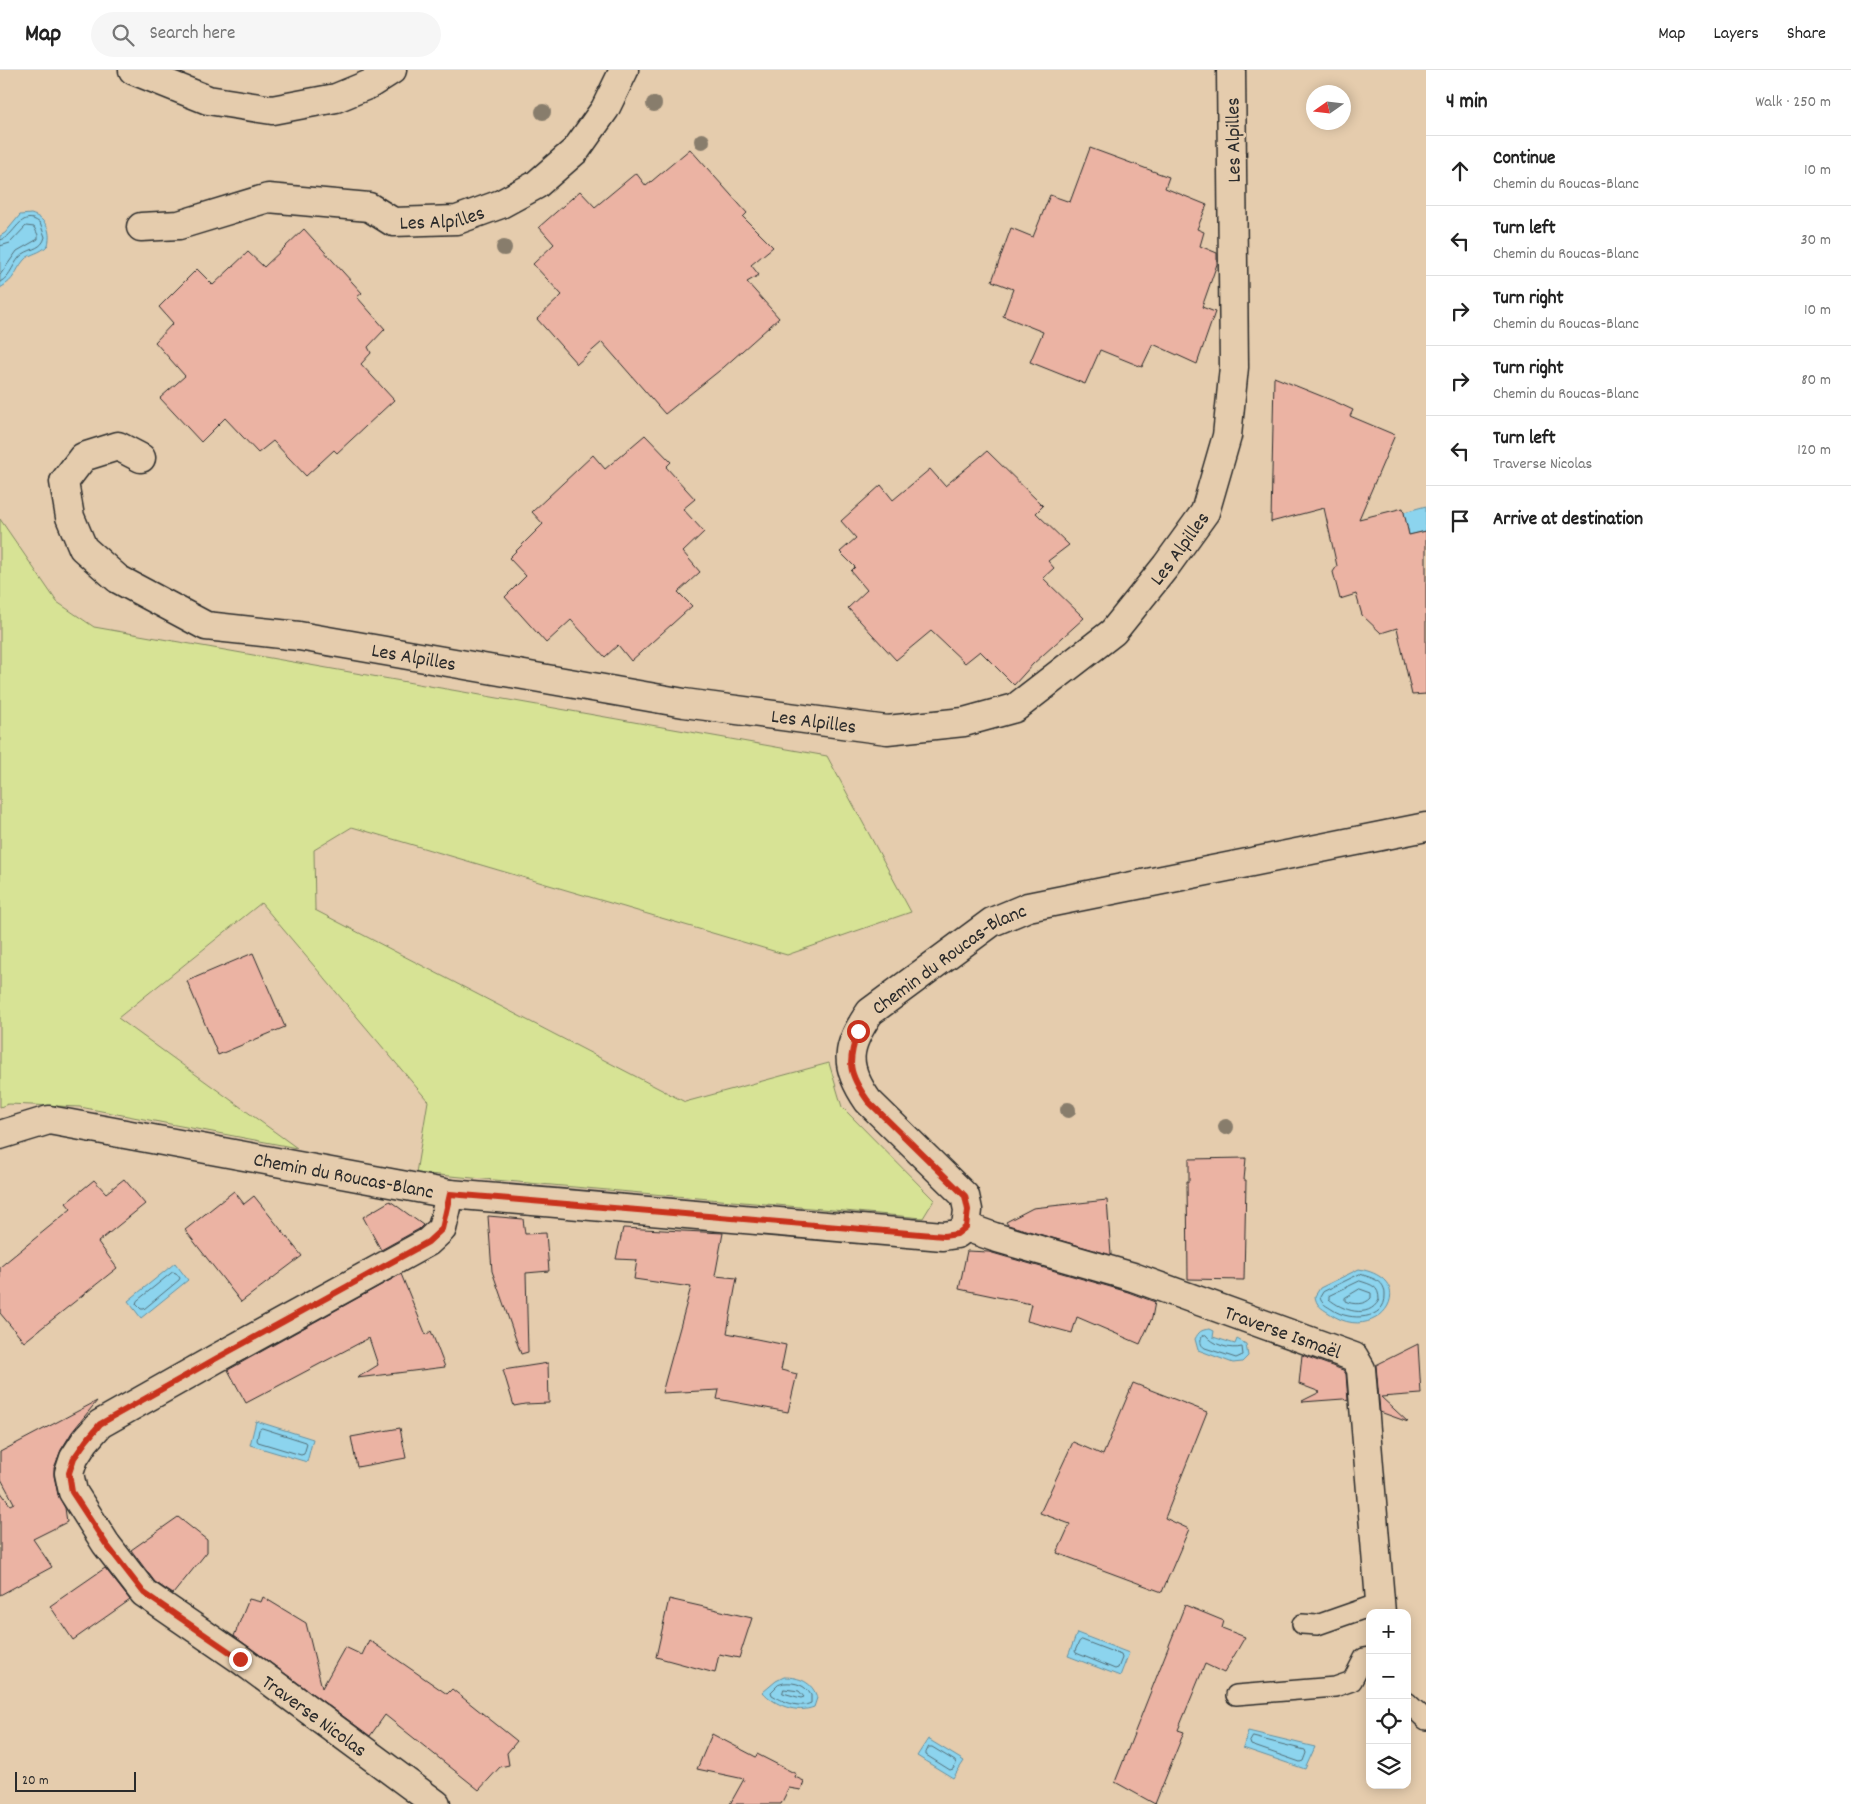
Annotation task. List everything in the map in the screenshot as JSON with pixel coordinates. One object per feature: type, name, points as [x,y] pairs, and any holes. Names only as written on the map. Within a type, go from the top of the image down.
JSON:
[{"type":"street","points":[[134,70],[208,100],[272,110],[336,98],[370,84],[392,70]]},
{"type":"street","name":"Les Alpilles","points":[[141,227],[179,224],[268,198],[369,207],[393,222],[457,220],[502,204],[536,185],[576,150],[605,109],[624,70]]},
{"type":"street","name":"Les Alpilles","points":[[142,458],[118,446],[83,457],[64,482],[70,517],[83,548],[118,579],[206,626],[299,636],[684,703],[887,730],[964,722],[1015,708],[1113,632],[1166,566],[1204,512],[1227,436],[1234,368],[1231,70]]},
{"type":"street","name":"Chemin du Roucas-Blanc","points":[[0,1135],[49,1120],[450,1194],[944,1236],[957,1234],[966,1227],[968,1210],[965,1196],[868,1101],[857,1084],[850,1067],[851,1049],[858,1031],[870,1012],[992,922],[1028,907],[1426,827]]},
{"type":"street","name":"Traverse Nicolas","points":[[436,1804],[240,1659],[144,1593],[106,1544],[72,1492],[69,1473],[74,1458],[100,1424],[428,1242],[442,1229],[450,1194]]},
{"type":"street","name":"Traverse Ismaël","points":[[966,1227],[994,1237],[1133,1277],[1354,1357],[1361,1369],[1380,1608]]},
{"type":"lane","points":[[1302,1624],[1317,1626],[1380,1608]]},
{"type":"lane","points":[[1236,1695],[1335,1687],[1352,1681],[1364,1658],[1366,1658]]},
{"type":"lane","points":[[1411,1706],[1426,1720]]},
{"type":"green space","points":[[0,519],[57,602],[94,627],[827,756],[911,912],[787,955],[352,827],[314,850],[315,910],[685,1102],[829,1063],[842,1107],[934,1200],[923,1218],[416,1173],[428,1101],[261,903],[118,1018],[297,1148],[80,1107],[8,1104],[0,1107]]},
{"type":"water","points":[[31,214],[40,218],[46,225],[49,234],[48,245],[26,258],[12,278],[0,288],[0,236],[5,233],[20,215]]},
{"type":"water","points":[[1426,506],[1426,531],[1409,535],[1404,512]]},
{"type":"water","points":[[175,1263],[188,1280],[141,1318],[128,1301]]},
{"type":"water","points":[[1359,1269],[1378,1275],[1388,1285],[1391,1297],[1386,1308],[1377,1317],[1363,1322],[1347,1322],[1319,1306],[1315,1296],[1320,1288]]},
{"type":"water","points":[[1210,1329],[1214,1331],[1213,1337],[1235,1344],[1237,1339],[1246,1344],[1248,1356],[1242,1362],[1233,1363],[1198,1350],[1195,1339],[1200,1332]]},
{"type":"water","points":[[256,1421],[313,1439],[307,1462],[250,1445]]},
{"type":"water","points":[[1077,1633],[1129,1653],[1120,1676],[1068,1656]]},
{"type":"water","points":[[784,1677],[800,1679],[809,1684],[817,1698],[814,1707],[793,1709],[786,1707],[773,1701],[763,1692]]},
{"type":"water","points":[[1248,1731],[1315,1747],[1305,1769],[1243,1748]]},
{"type":"water","points":[[928,1739],[964,1761],[953,1778],[917,1756]]},
{"type":"building","points":[[1090,148],[1169,177],[1165,188],[1207,205],[1197,229],[1204,232],[1200,246],[1217,253],[1217,264],[1202,307],[1215,312],[1197,364],[1153,344],[1142,367],[1100,350],[1085,384],[1030,362],[1043,332],[1003,316],[1013,289],[992,281],[1011,228],[1033,237],[1050,195],[1070,202]]},
{"type":"building","points":[[690,149],[747,213],[743,217],[773,247],[751,265],[759,275],[747,282],[779,318],[724,367],[665,414],[602,342],[577,364],[537,319],[562,295],[533,264],[554,244],[539,227],[580,191],[595,207],[636,173],[646,186]]},
{"type":"building","points":[[304,229],[362,293],[357,297],[385,329],[368,347],[371,353],[361,364],[394,400],[337,453],[334,450],[306,476],[273,441],[258,453],[225,418],[201,442],[160,398],[185,376],[155,342],[173,323],[159,307],[197,269],[213,285],[248,252],[264,267]]},
{"type":"building","points":[[1274,377],[1353,410],[1350,416],[1395,435],[1359,519],[1403,508],[1409,535],[1426,531],[1426,694],[1412,695],[1397,628],[1381,633],[1362,615],[1356,594],[1340,599],[1333,572],[1337,566],[1324,508],[1271,522]]},
{"type":"building","points":[[645,435],[671,462],[666,467],[695,499],[683,509],[704,532],[683,552],[700,572],[678,592],[692,606],[631,661],[618,645],[605,657],[571,620],[546,643],[505,597],[526,576],[509,558],[543,524],[532,512],[593,455],[605,469]]},
{"type":"building","points":[[987,451],[1043,506],[1036,513],[1069,545],[1048,561],[1054,568],[1043,578],[1084,618],[1033,664],[1014,685],[980,651],[965,663],[931,631],[896,660],[848,608],[867,590],[851,571],[855,567],[840,552],[856,538],[841,521],[881,485],[893,500],[930,469],[945,486]]},
{"type":"building","points":[[253,953],[285,1027],[218,1055],[187,981]]},
{"type":"building","points":[[1246,1158],[1244,1180],[1246,1180],[1244,1280],[1188,1279],[1187,1181],[1189,1181],[1189,1159]]},
{"type":"building","points":[[124,1179],[145,1204],[98,1242],[117,1268],[24,1342],[0,1313],[0,1267],[71,1209],[66,1203],[94,1180],[106,1193]]},
{"type":"building","points":[[234,1191],[244,1204],[254,1196],[302,1256],[241,1302],[185,1230]]},
{"type":"building","points":[[1107,1200],[1111,1255],[1008,1225],[1006,1222],[1033,1208]]},
{"type":"building","points":[[390,1201],[423,1225],[381,1250],[363,1217]]},
{"type":"building","points":[[488,1216],[523,1219],[525,1234],[546,1233],[549,1271],[526,1273],[528,1352],[521,1354],[492,1271]]},
{"type":"building","points":[[623,1228],[723,1233],[715,1276],[737,1278],[727,1333],[786,1345],[781,1370],[797,1374],[788,1412],[717,1399],[719,1390],[662,1393],[691,1287],[634,1279],[637,1260],[616,1259]]},
{"type":"building","points":[[967,1251],[989,1252],[1128,1292],[1155,1302],[1152,1318],[1140,1344],[1077,1317],[1072,1333],[1027,1321],[1031,1304],[959,1289]]},
{"type":"building","points":[[401,1274],[426,1335],[431,1331],[445,1367],[357,1378],[378,1365],[369,1338],[246,1403],[228,1370]]},
{"type":"building","points":[[1418,1344],[1421,1394],[1381,1397],[1408,1422],[1380,1412],[1376,1365]]},
{"type":"building","points":[[1302,1355],[1343,1370],[1346,1374],[1348,1401],[1343,1399],[1302,1402],[1320,1392],[1299,1384]]},
{"type":"building","points":[[548,1363],[549,1403],[514,1406],[503,1370]]},
{"type":"building","points":[[1133,1383],[1207,1412],[1165,1518],[1189,1529],[1162,1592],[1057,1553],[1070,1524],[1040,1513],[1073,1442],[1103,1455]]},
{"type":"building","points":[[97,1401],[72,1432],[61,1450],[54,1468],[58,1495],[65,1508],[67,1522],[33,1539],[52,1567],[0,1595],[0,1491],[10,1505],[14,1503],[0,1477],[0,1452]]},
{"type":"building","points":[[400,1428],[406,1458],[357,1467],[351,1437]]},
{"type":"building","points":[[178,1517],[207,1540],[207,1552],[173,1594],[155,1582],[131,1550]]},
{"type":"building","points":[[105,1568],[130,1600],[73,1640],[50,1606]]},
{"type":"building","points":[[263,1597],[306,1623],[322,1688],[345,1647],[362,1655],[369,1640],[447,1694],[452,1689],[517,1741],[507,1753],[509,1765],[500,1767],[479,1790],[385,1715],[370,1736],[234,1636],[249,1599],[261,1602]]},
{"type":"building","points":[[669,1599],[752,1618],[739,1658],[719,1654],[715,1673],[656,1657]]},
{"type":"building","points":[[1185,1605],[1224,1621],[1222,1628],[1245,1637],[1224,1673],[1205,1664],[1178,1730],[1184,1732],[1155,1804],[1115,1782]]},
{"type":"building","points":[[712,1734],[756,1757],[757,1754],[796,1774],[795,1777],[804,1781],[801,1790],[789,1788],[781,1804],[730,1804],[744,1779],[697,1769]]},
{"type":"route","points":[[240,1659],[144,1593],[106,1544],[72,1492],[69,1473],[74,1458],[100,1424],[428,1242],[442,1229],[450,1194],[944,1236],[957,1234],[966,1227],[968,1210],[965,1196],[868,1101],[857,1084],[850,1067],[851,1049],[858,1031]]}]
